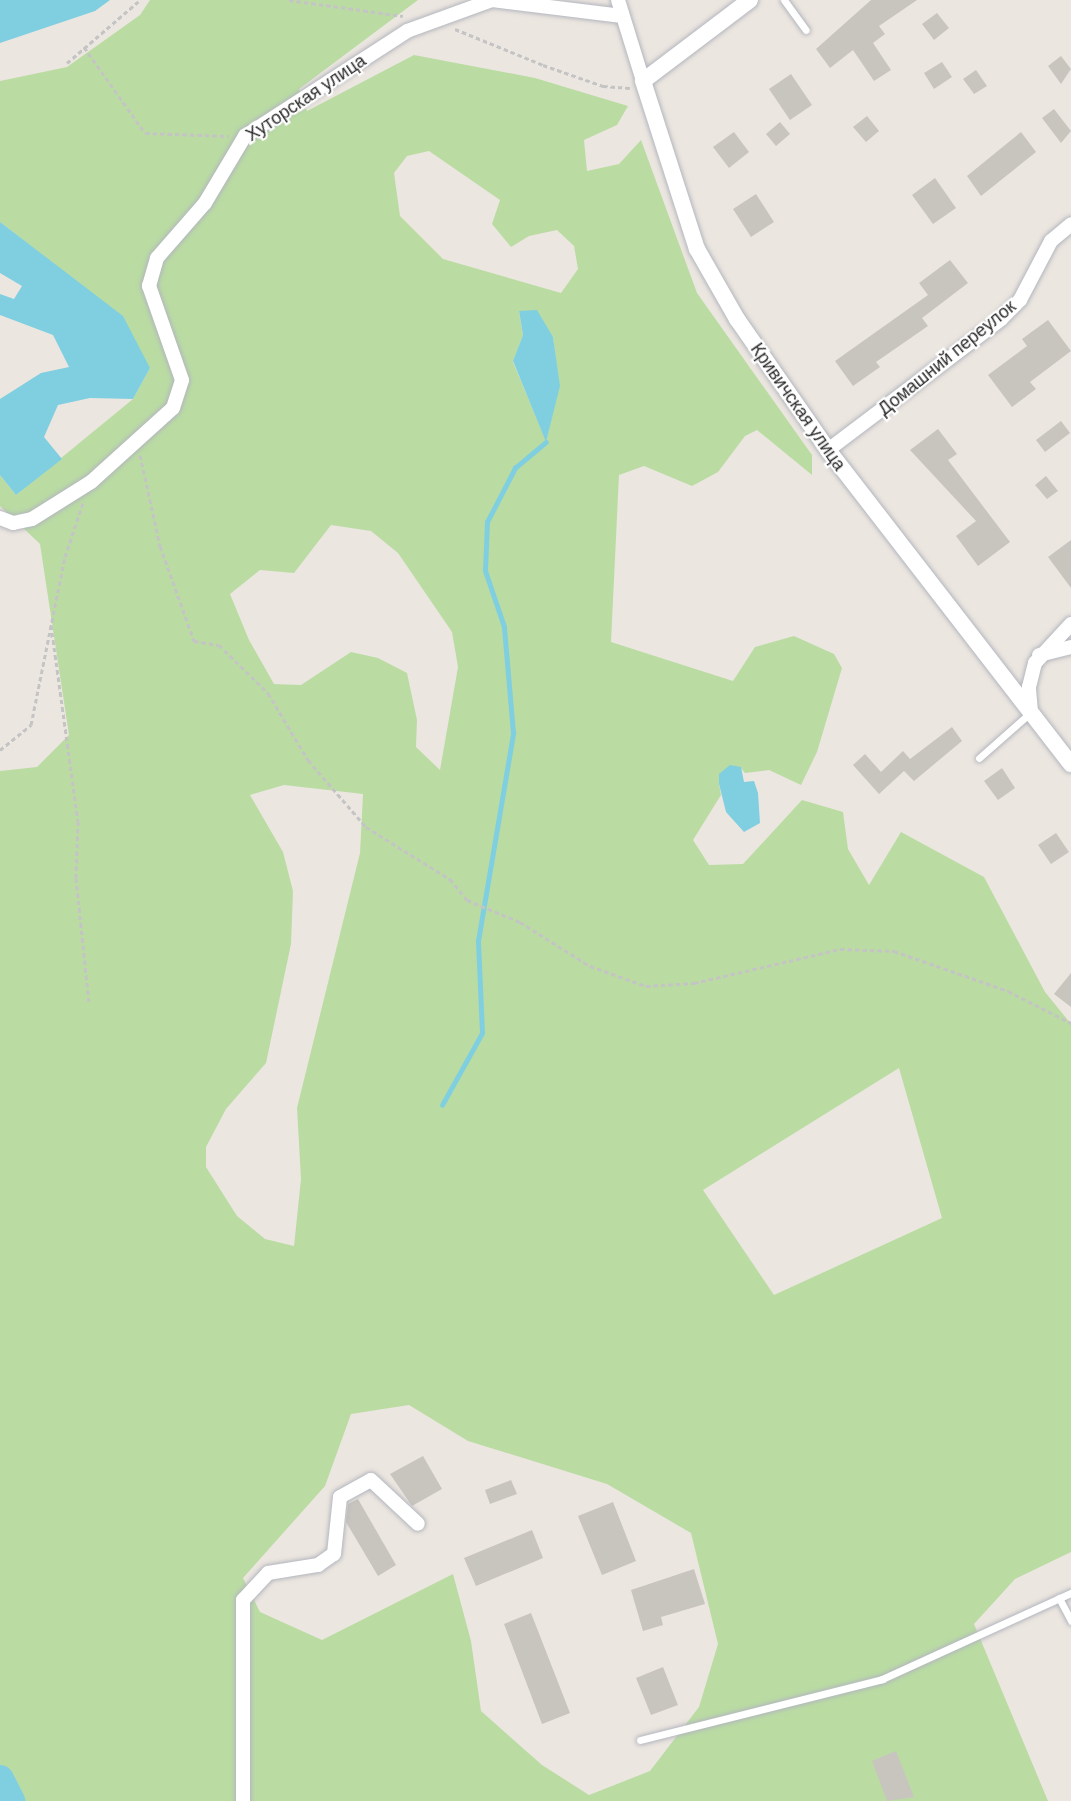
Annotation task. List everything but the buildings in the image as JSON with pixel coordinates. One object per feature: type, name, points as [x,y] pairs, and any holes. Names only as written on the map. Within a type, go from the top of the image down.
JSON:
[{"type":"street","name":"Хуторская улица","points":[[0,518],[13,523],[32,519],[91,482],[135,446],[173,408],[182,380],[149,286],[157,258],[205,203],[245,136],[407,31],[492,0],[622,16]]},
{"type":"street","name":"Кривичская улица","points":[[618,0],[673,185],[710,276],[828,450],[1071,764]]},
{"type":"street","points":[[644,85],[750,0]]},
{"type":"street","name":"Домашний переулок","points":[[828,450],[1001,319],[1020,300],[1050,241],[1071,224]]},
{"type":"street","points":[[1031,712],[1029,687],[1039,655],[1071,624]]},
{"type":"street","points":[[1039,655],[1071,647]]},
{"type":"street","points":[[243,1801],[243,1600],[268,1573],[318,1566],[334,1554],[340,1497],[371,1480],[418,1524]]},
{"type":"lane","points":[[784,0],[806,30]]},
{"type":"lane","points":[[980,758],[1031,712]]},
{"type":"lane","points":[[640,1740],[882,1679],[1071,1593]]},
{"type":"lane","points":[[1059,1598],[1071,1621]]},
{"type":"path","points":[[67,63],[140,0]]},
{"type":"path","points":[[289,0],[435,21],[593,82],[644,85]]},
{"type":"path","points":[[321,0],[326,6]]},
{"type":"path","points":[[84,47],[145,133],[245,136]]},
{"type":"path","points":[[135,446],[160,546],[194,641],[219,645],[268,693],[308,760],[366,827],[450,879],[467,900],[520,922],[590,966],[646,986],[694,983],[840,949],[894,951],[1008,991],[1071,1023]]},
{"type":"path","points":[[0,750],[31,725],[65,557],[91,482]]},
{"type":"path","points":[[51,625],[78,821],[76,878],[89,1004]]},
{"type":"green space","points":[[150,0],[418,0],[299,89],[307,111],[414,55],[535,78],[628,106],[617,125],[584,140],[587,171],[619,164],[641,140],[697,293],[812,455],[812,475],[757,430],[745,436],[718,472],[692,486],[644,466],[619,475],[611,642],[733,681],[755,647],[794,636],[834,654],[842,668],[817,752],[801,785],[769,770],[745,773],[740,767],[719,784],[721,795],[693,840],[709,865],[743,864],[802,800],[843,812],[848,849],[869,885],[901,832],[984,877],[1045,992],[1071,1024],[1071,1552],[1015,1579],[974,1624],[1048,1801],[0,1801],[0,771],[37,767],[69,735],[40,544],[0,506],[0,475],[16,495],[133,399],[150,368],[41,254],[0,222],[0,81],[67,67],[140,15]],"holes":[[[429,151],[500,200],[492,224],[511,247],[529,236],[557,230],[574,246],[578,269],[561,293],[443,259],[400,216],[394,173],[407,156]],[[519,311],[553,337],[559,386],[546,441],[513,362],[523,335]],[[331,525],[371,531],[398,553],[452,632],[458,667],[440,770],[416,747],[417,720],[407,673],[378,658],[351,652],[301,685],[274,684],[249,640],[230,594],[260,570],[294,573]],[[284,785],[363,794],[360,853],[297,1108],[301,1179],[294,1246],[265,1239],[237,1216],[206,1167],[206,1147],[226,1109],[266,1063],[291,944],[293,891],[283,852],[250,795]],[[899,1068],[942,1218],[774,1295],[703,1190]],[[409,1405],[468,1441],[607,1484],[691,1533],[718,1644],[699,1707],[650,1771],[589,1795],[542,1765],[481,1711],[471,1641],[453,1574],[322,1640],[260,1612],[243,1578],[325,1486],[351,1414]]]},
{"type":"water","points":[[0,0],[110,0],[95,11],[0,43]]},
{"type":"water","points":[[0,222],[123,316],[150,368],[133,399],[90,398],[58,405],[44,437],[62,459],[16,495],[0,475],[0,399],[41,373],[69,367],[53,335],[0,315],[0,294],[14,299],[22,286],[0,273]]},
{"type":"water","points":[[537,310],[553,337],[560,386],[546,442],[513,361],[523,335],[519,311]]},
{"type":"water","points":[[730,765],[741,767],[744,782],[754,781],[758,793],[760,823],[744,832],[726,812],[719,784],[719,774]]},
{"type":"waterway","points":[[442,1105],[482,1033],[478,941],[513,733],[504,627],[485,571],[487,522],[515,468],[546,442]]},
{"type":"waterway","points":[[0,1779],[11,1801]]}]
